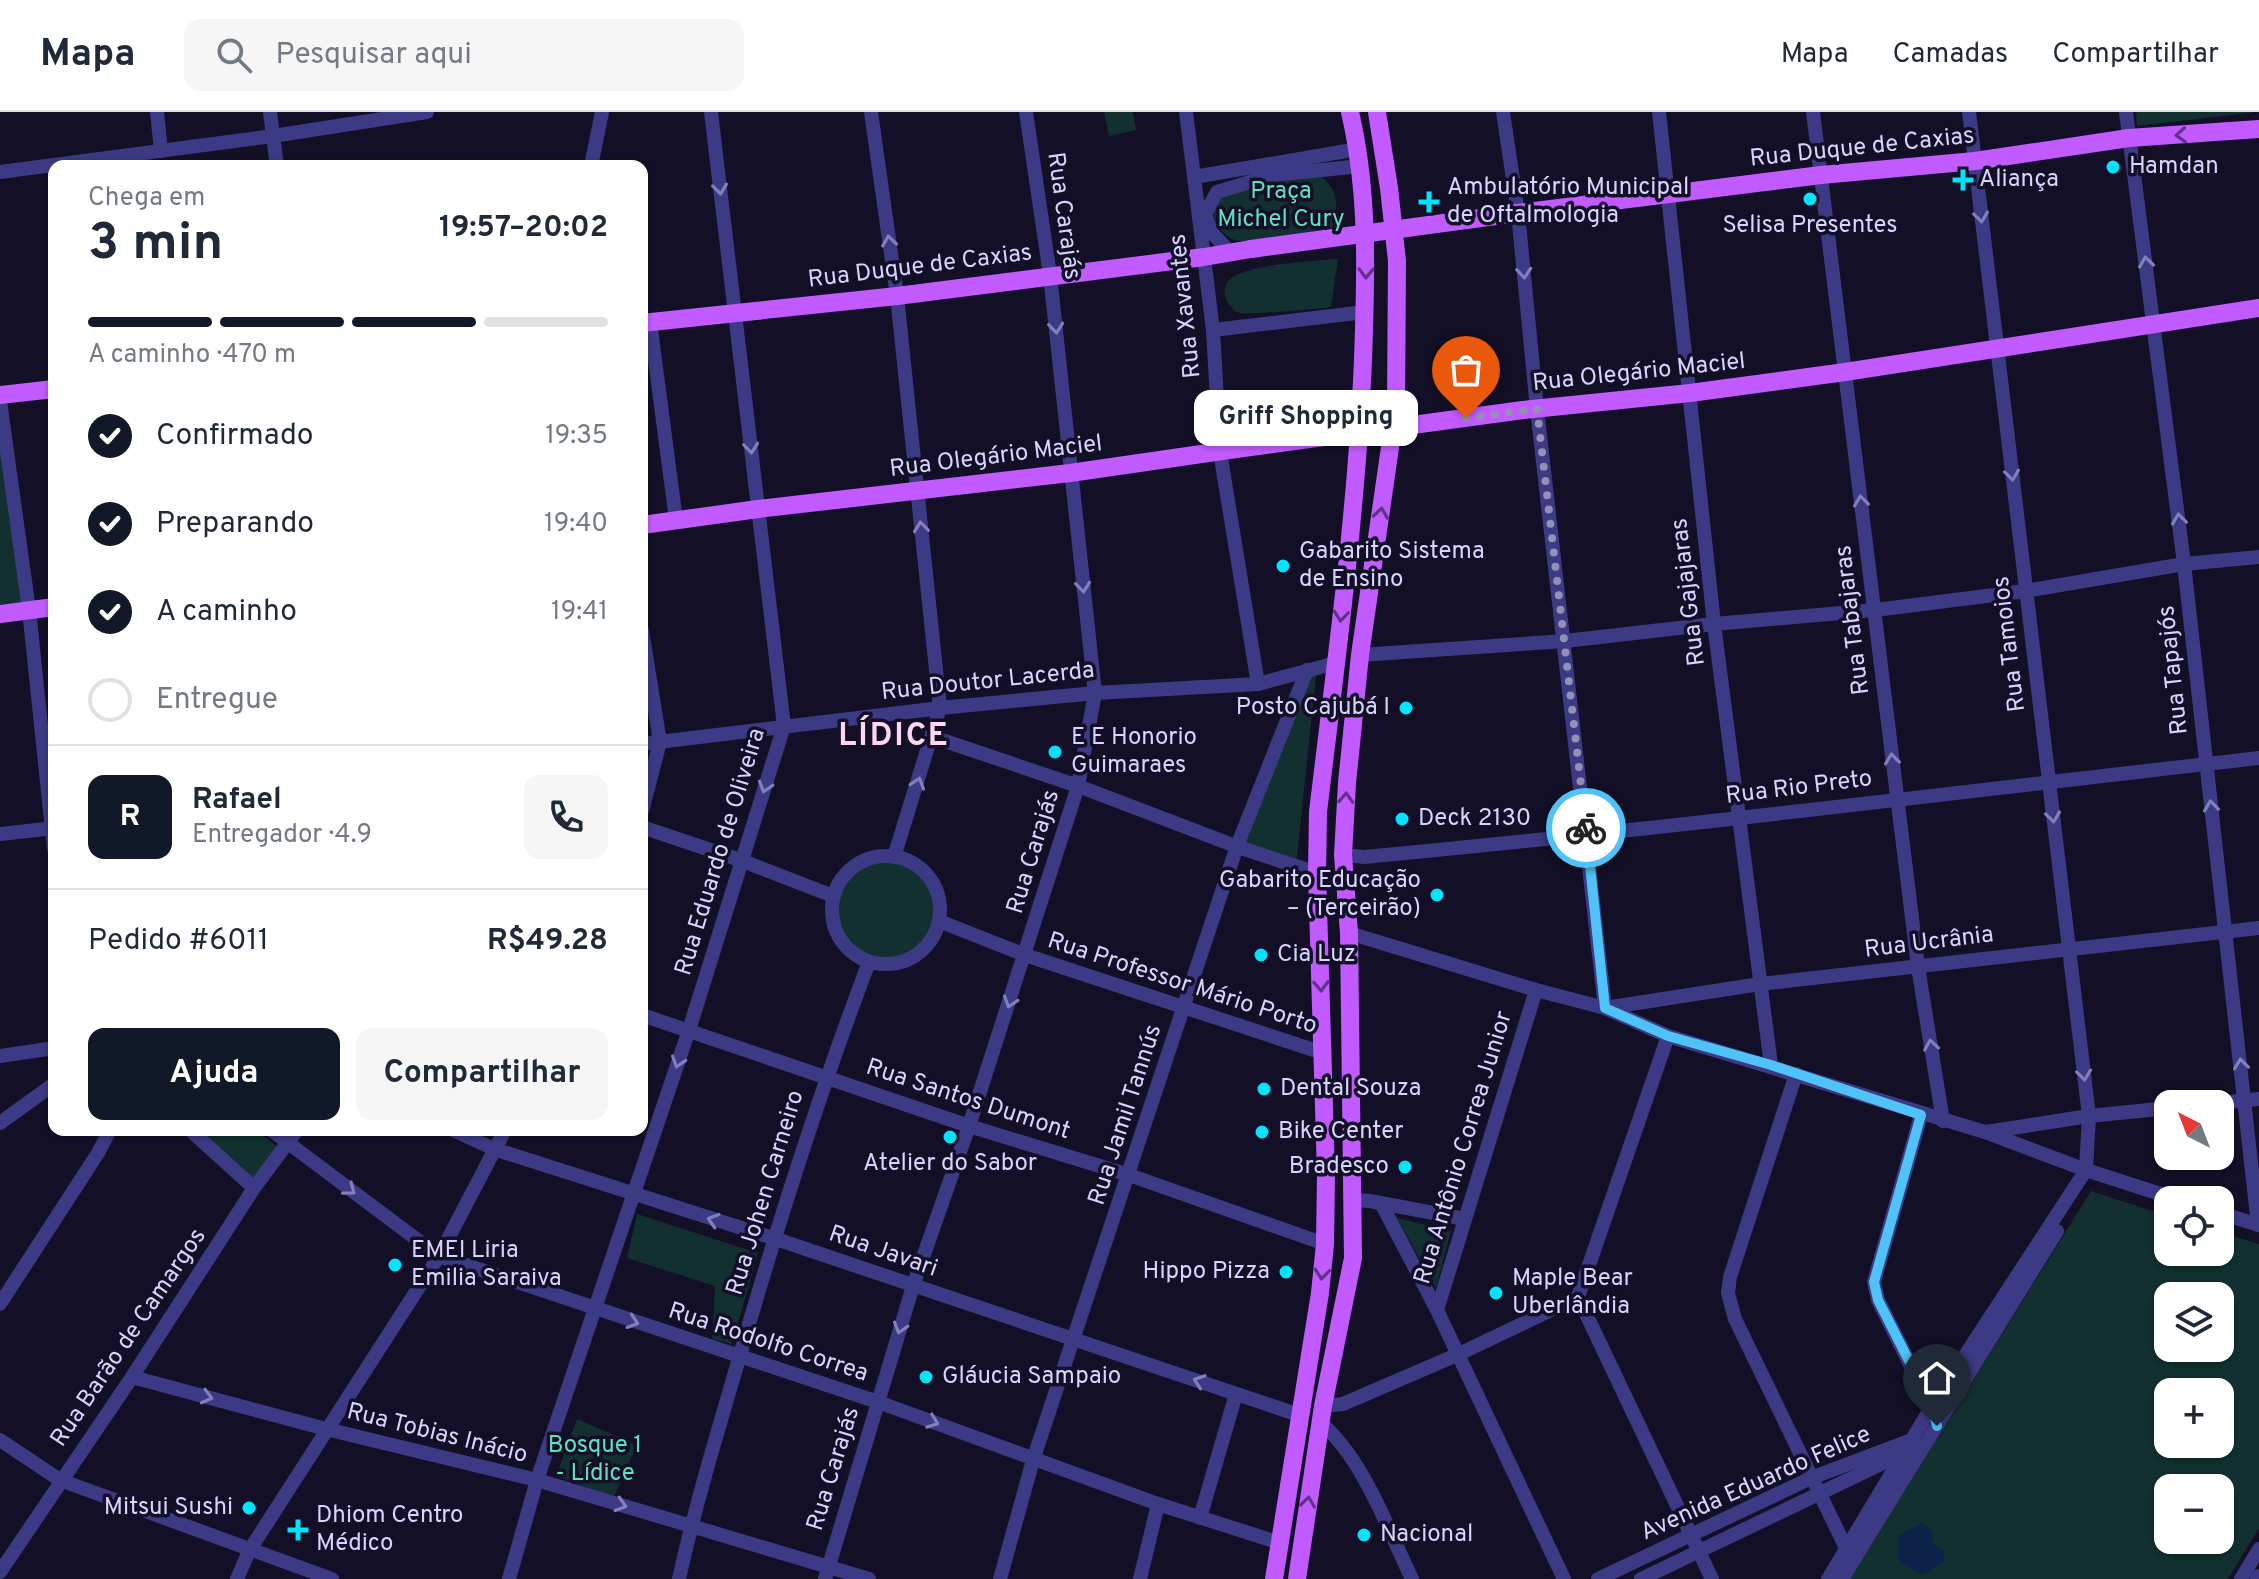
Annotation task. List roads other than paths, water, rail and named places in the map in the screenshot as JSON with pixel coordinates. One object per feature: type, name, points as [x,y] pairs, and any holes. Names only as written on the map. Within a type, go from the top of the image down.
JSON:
[{"type":"main road","points":[[1274,1579],[1320,1293],[1325,1244],[1318,812],[1360,426],[1365,312],[1365,212],[1360,158],[1350,112]]},
{"type":"main road","points":[[1297,1579],[1321,1414],[1353,1258],[1355,1200],[1349,933],[1343,855],[1360,655],[1396,406],[1397,261],[1377,112]]},
{"type":"main road","name":"Rua Duque de Caxias","points":[[648,323],[897,296],[1204,257],[1667,193],[1975,161],[2129,138],[2259,129]]},
{"type":"main road","name":"Rua Olegário Maciel","points":[[648,524],[1070,473],[1530,410],[1690,393],[2259,308]]},
{"type":"main road","points":[[0,395],[48,390]]},
{"type":"main road","points":[[0,614],[48,608]]},
{"type":"street","points":[[157,112],[161,151]]},
{"type":"street","points":[[270,112],[276,160]]},
{"type":"street","points":[[92,160],[427,112]]},
{"type":"street","points":[[592,160],[602,112]]},
{"type":"street","name":"Rua Eduardo de Oliveira","points":[[509,1579],[537,1480],[689,1030],[784,726],[711,112]]},
{"type":"street","points":[[871,112],[897,296],[940,708],[894,857]]},
{"type":"street","name":"Rua Carajás","points":[[827,1573],[913,1286],[969,1126],[1078,786],[1095,693],[1050,275],[1026,112]]},
{"type":"street","name":"Rua Xavantes","points":[[1186,112],[1258,684]]},
{"type":"street","points":[[1503,112],[1518,213],[1530,410],[1565,641],[1605,1008]]},
{"type":"street","name":"Rua Gajajaras","points":[[1659,112],[1714,624],[1771,1065]]},
{"type":"street","name":"Rua Tabajaras","points":[[1813,112],[1896,798],[1918,967],[1943,1121]]},
{"type":"street","name":"Rua Tamoios","points":[[1969,112],[2089,1116],[2089,1171]]},
{"type":"street","name":"Rua Tapajós","points":[[2126,112],[2184,564],[2226,933],[2252,1100],[2258,1225]]},
{"type":"street","points":[[1194,177],[1360,158]]},
{"type":"street","points":[[1231,253],[1212,233],[1205,214],[1217,192],[1273,175],[1360,158]]},
{"type":"street","points":[[0,172],[48,166]]},
{"type":"street","points":[[1213,330],[1365,312]]},
{"type":"street","points":[[648,336],[676,520]]},
{"type":"street","points":[[0,401],[29,610],[48,783]]},
{"type":"street","points":[[1360,655],[1565,641],[1875,610],[2026,591],[2184,564],[2259,557]]},
{"type":"street","name":"Rua Doutor Lacerda","points":[[648,743],[940,708],[1095,693],[1258,684],[1336,663]]},
{"type":"street","points":[[648,667],[660,742],[648,788]]},
{"type":"street","name":"Rua Jamil Tannús","points":[[1000,1579],[1033,1460],[1237,846],[1307,670]]},
{"type":"street","points":[[933,737],[1317,873]]},
{"type":"street","name":"Rua Rio Preto","points":[[1343,855],[1364,857],[1587,836],[2259,758]]},
{"type":"street","points":[[0,834],[48,829]]},
{"type":"street","points":[[648,829],[833,896]]},
{"type":"street","points":[[894,857],[918,866],[927,875],[938,897],[939,921],[932,938],[920,952],[905,961],[887,965],[854,955],[842,943],[835,929],[833,896],[850,870],[863,861],[894,857]]},
{"type":"street","name":"Rua Professor Mário Porto","points":[[939,921],[1025,955],[1323,1053]]},
{"type":"street","name":"Rua Ucrânia","points":[[1605,1008],[1760,984],[2259,928]]},
{"type":"street","points":[[1349,933],[1605,1008],[1668,1036],[1985,1132],[2154,1192]]},
{"type":"street","name":"Rua Johen Carneiro","points":[[679,1579],[691,1526],[773,1238],[826,1076],[869,962]]},
{"type":"street","name":"Rua Antônio Correa Junior","points":[[1536,990],[1437,1310],[1564,1579]]},
{"type":"street","name":"Rua Santos Dumont","points":[[648,1017],[969,1126],[1129,1175],[1325,1244]]},
{"type":"street","points":[[1668,1036],[1578,1297],[1712,1579]]},
{"type":"street","points":[[0,1056],[48,1049]]},
{"type":"street","points":[[1796,1074],[1730,1277],[1728,1293],[1735,1319],[1850,1555]]},
{"type":"street","points":[[0,1123],[48,1088]]},
{"type":"street","points":[[1985,1132],[2154,1109]]},
{"type":"street","points":[[1921,1115],[1874,1282],[1878,1300],[1932,1406],[1923,1439]]},
{"type":"street","points":[[0,1304],[107,1136]]},
{"type":"street","points":[[197,1136],[254,1188]]},
{"type":"street","name":"Rua Rodolfo Correa","points":[[279,1136],[439,1256],[878,1402],[1158,1504],[1280,1543]]},
{"type":"street","name":"Rua Barão de Camargos","points":[[0,1572],[132,1377],[254,1188],[293,1136]]},
{"type":"street","name":"Rua Javari","points":[[466,1136],[494,1149],[773,1238],[1299,1415]]},
{"type":"street","points":[[237,1579],[249,1551],[439,1256],[502,1136]]},
{"type":"street","points":[[1842,1579],[1850,1555],[1923,1439],[1932,1406],[2089,1171]]},
{"type":"street","points":[[1828,1579],[1850,1555],[2089,1171]]},
{"type":"street","points":[[1355,1200],[1465,1219]]},
{"type":"street","points":[[1381,1203],[1437,1310]]},
{"type":"street","points":[[2234,1217],[2258,1225]]},
{"type":"street","points":[[1412,1579],[1351,1454],[1321,1414],[1459,1354],[1578,1297]]},
{"type":"street","name":"Rua Tobias Inácio","points":[[132,1377],[326,1429],[537,1480],[691,1526],[827,1573],[869,1579]]},
{"type":"street","points":[[1200,1518],[1236,1394]]},
{"type":"street","name":"Avenida Eduardo Felice","points":[[1598,1579],[1811,1478],[1923,1439]]},
{"type":"street","name":"Avenida Eduardo Felice","points":[[1641,1579],[1923,1439]]},
{"type":"street","points":[[0,1440],[60,1480],[332,1579]]},
{"type":"street","points":[[1140,1579],[1158,1504]]},
{"type":"street","points":[[2241,1579],[2259,1549]]},
{"type":"water","points":[[1922,1523],[1933,1531],[1932,1542],[1943,1550],[1944,1562],[1922,1575],[1898,1561],[1898,1536]]},
{"type":"place","name":"Hamdan","points":[[2113,167]]},
{"type":"place","name":"Aliança","points":[[1963,180]]},
{"type":"place","name":"Selisa Presentes","points":[[1810,199]]},
{"type":"place","name":"Ambulatório Municipal de Oftalmologia","points":[[1429,202]]},
{"type":"place","name":"Griff Shopping","points":[[1466,418]]},
{"type":"place","name":"Gabarito Sistema de Ensino","points":[[1283,566]]},
{"type":"place","name":"Posto Cajubá I","points":[[1406,708]]},
{"type":"place","name":"E E Honorio Guimaraes","points":[[1055,752]]},
{"type":"place","name":"Deck 2130","points":[[1402,819]]},
{"type":"place","name":"Gabarito Educação – (Terceirão)","points":[[1437,895]]},
{"type":"place","name":"Cia Luz","points":[[1261,955]]},
{"type":"place","name":"Dental Souza","points":[[1264,1089]]},
{"type":"place","name":"Bike Center","points":[[1262,1132]]},
{"type":"place","name":"Atelier do Sabor","points":[[950,1137]]},
{"type":"place","name":"Bradesco","points":[[1405,1167]]},
{"type":"place","name":"EMEI Liria Emilia Saraiva","points":[[395,1265]]},
{"type":"place","name":"Hippo Pizza","points":[[1286,1272]]},
{"type":"place","name":"Maple Bear Uberlândia","points":[[1496,1293]]},
{"type":"place","name":"Gláucia Sampaio","points":[[926,1377]]},
{"type":"place","name":"Mitsui Sushi","points":[[249,1508]]},
{"type":"place","name":"Dhiom Centro Médico","points":[[298,1530]]},
{"type":"place","name":"Nacional","points":[[1364,1535]]},
{"type":"district","name":"LÍDICE","points":[[894,737]]},
{"type":"park label","name":"Praça Michel Cury","points":[[1281,206]]},
{"type":"park label","name":"Bosque 1 - Lídice","points":[[595,1460]]}]
